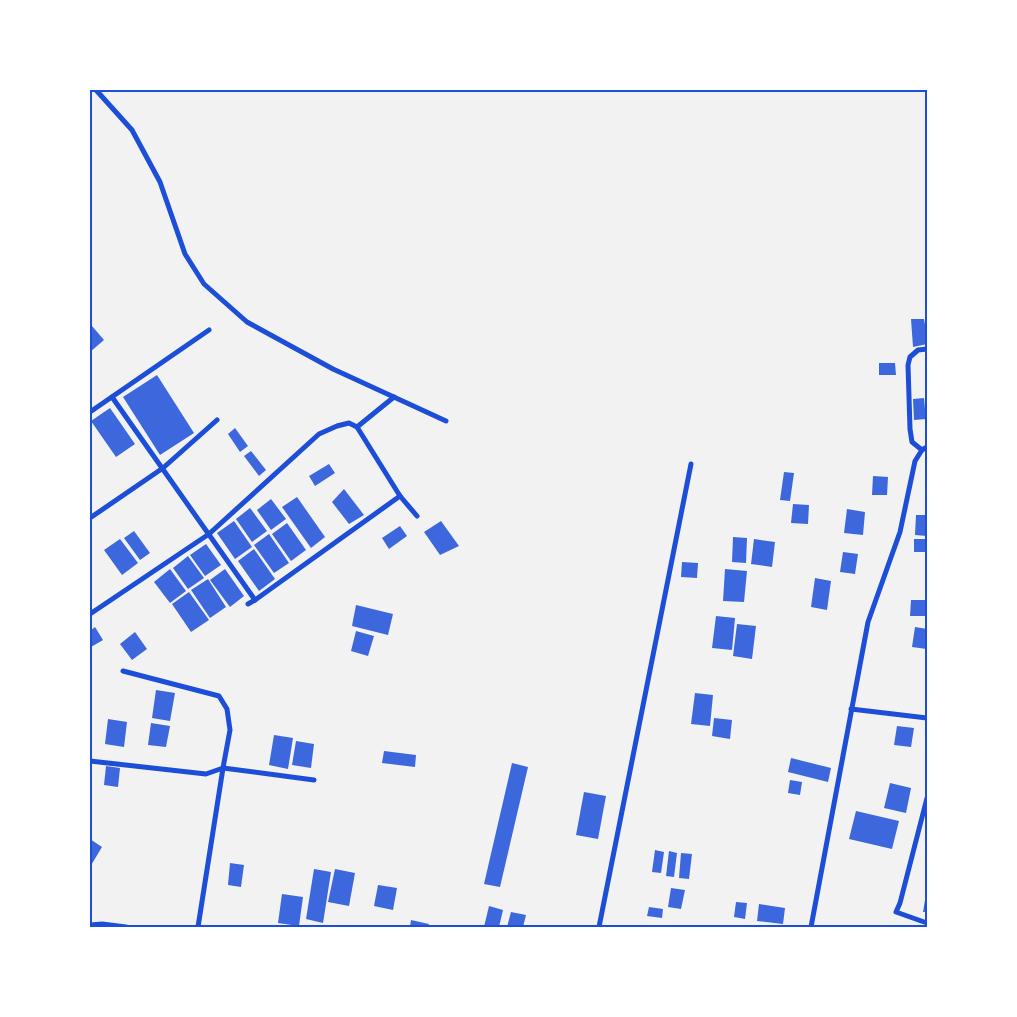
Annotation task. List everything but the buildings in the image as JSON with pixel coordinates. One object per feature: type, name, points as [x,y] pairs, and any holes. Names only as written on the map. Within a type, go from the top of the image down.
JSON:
[{"type":"street","points":[[96,90],[132,130],[160,182],[185,254],[204,284],[247,322],[333,369],[446,421]]},
{"type":"street","points":[[90,412],[209,330]]},
{"type":"street","points":[[811,927],[868,622],[900,532],[915,461],[924,449],[912,442],[908,365],[910,357],[918,350],[927,349]]},
{"type":"street","points":[[112,397],[255,600]]},
{"type":"street","points":[[357,428],[394,397]]},
{"type":"street","points":[[90,518],[163,468],[217,420]]},
{"type":"street","points":[[90,614],[209,534],[319,434],[337,426],[349,423],[357,428],[400,496],[417,516]]},
{"type":"street","points":[[599,927],[692,464]]},
{"type":"street","points":[[248,604],[400,496]]},
{"type":"street","points":[[123,670],[219,696],[227,709],[230,730],[198,927]]},
{"type":"street","points":[[851,709],[927,718]]},
{"type":"street","points":[[90,761],[206,774],[223,768],[314,780]]},
{"type":"street","points":[[927,798],[896,912],[927,922]]},
{"type":"street","points":[[90,925],[102,924],[126,927]]}]
